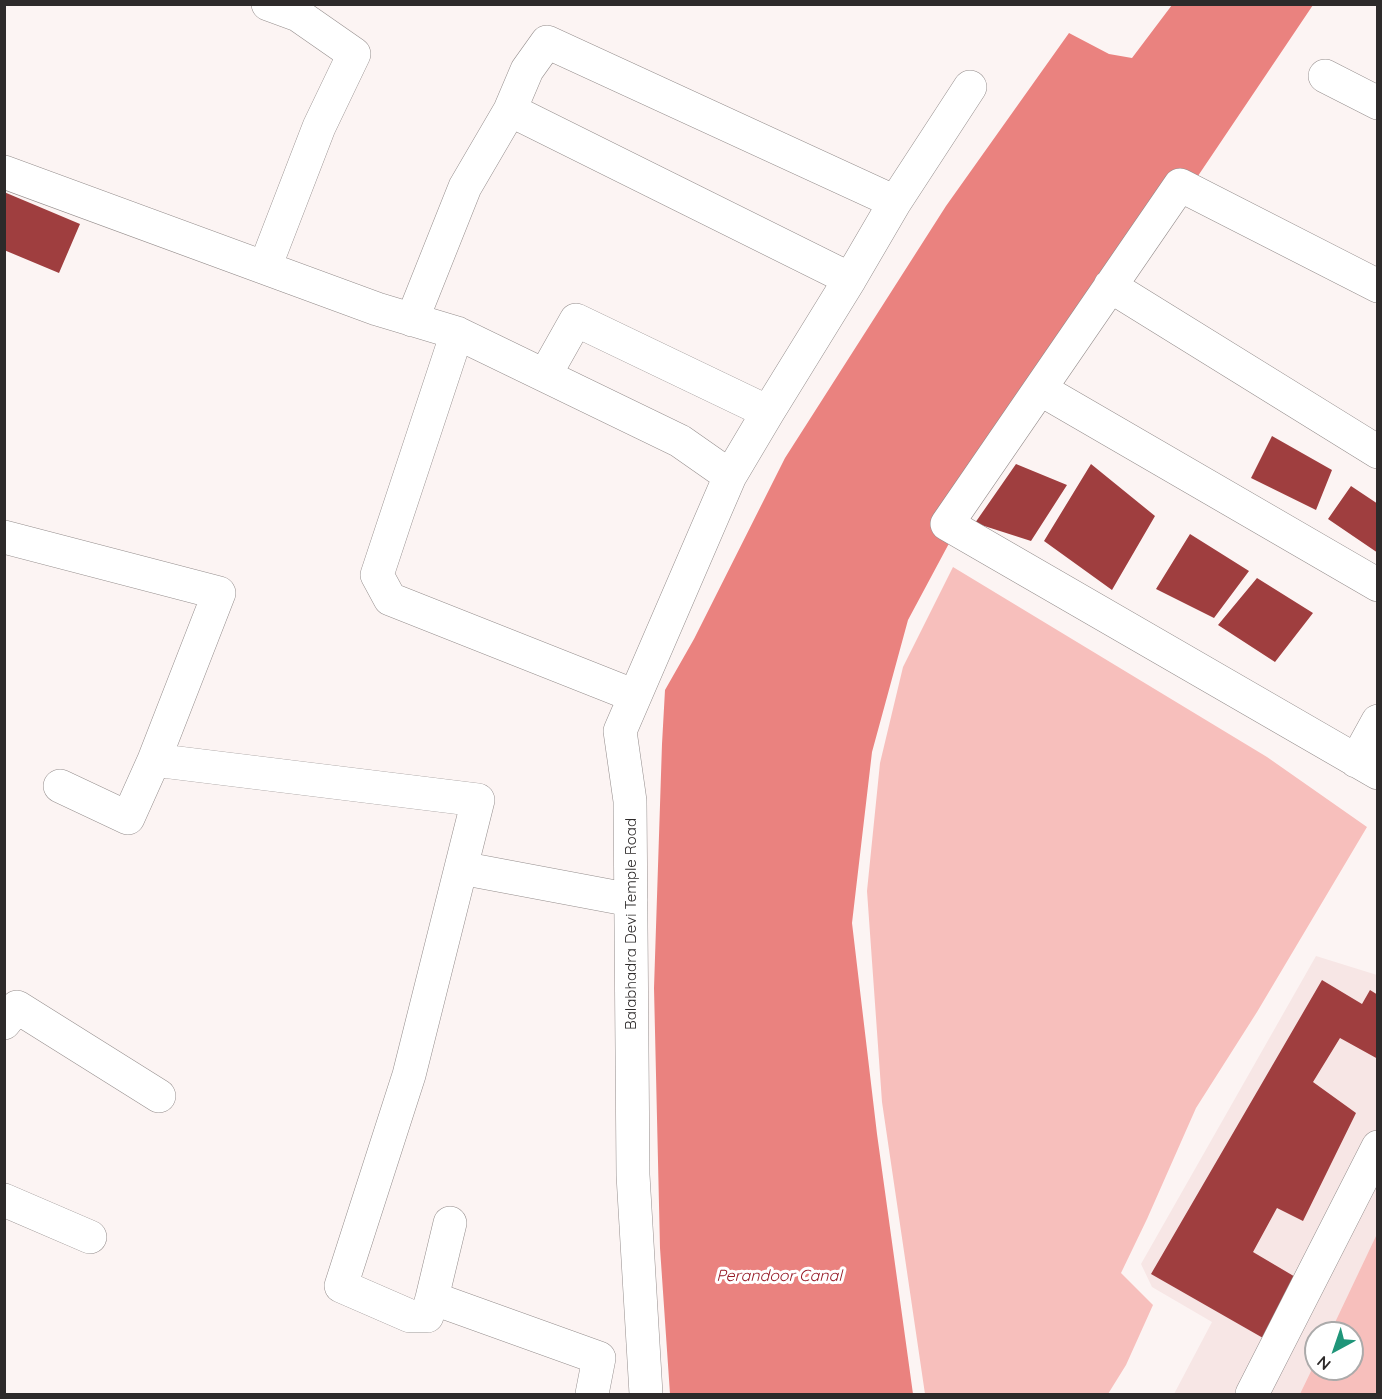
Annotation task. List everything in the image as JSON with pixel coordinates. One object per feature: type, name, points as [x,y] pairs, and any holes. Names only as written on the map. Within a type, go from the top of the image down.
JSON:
[{"type":"street","points":[[265,267],[319,127],[354,54],[298,15],[268,4]]},
{"type":"street","points":[[412,320],[465,187],[510,110],[527,70],[547,42],[895,202]]},
{"type":"street","points":[[1325,76],[1377,103]]},
{"type":"street","name":"Balabhadra Devi Temple Road","points":[[646,1395],[633,1175],[630,801],[620,731],[730,476],[895,202],[970,87]]},
{"type":"street","points":[[510,110],[850,279]]},
{"type":"street","points":[[4,172],[377,309],[457,333],[680,441],[730,476]]},
{"type":"street","points":[[1377,286],[1180,184],[947,524],[1366,767],[1377,721]]},
{"type":"street","points":[[1110,286],[1377,452]]},
{"type":"street","points":[[545,375],[576,320],[768,412]]},
{"type":"street","points":[[457,333],[377,575],[390,599],[634,696]]},
{"type":"street","points":[[1040,389],[1377,585]]},
{"type":"street","points":[[4,537],[219,593],[154,760],[128,818],[60,786]]},
{"type":"street","points":[[154,760],[478,800],[409,1075],[341,1286],[410,1316],[427,1316],[450,1223]]},
{"type":"street","points":[[461,868],[631,900]]},
{"type":"street","points":[[4,1023],[17,1007],[159,1096]]},
{"type":"street","points":[[1252,1395],[1377,1147]]},
{"type":"street","points":[[4,1200],[90,1237]]},
{"type":"street","points":[[432,1298],[599,1358],[592,1395]]},
{"type":"shaded area","points":[[953,567],[1267,757],[1367,827],[1257,1012],[1196,1108],[1121,1273],[1153,1305],[1126,1365],[1108,1394],[925,1394],[882,1102],[867,891],[880,763],[903,667]]},
{"type":"shaded area","points":[[1316,956],[1377,975],[1377,1394],[1174,1394],[1212,1322],[1152,1287],[1141,1264]]},
{"type":"shaded area","points":[[1377,1234],[1377,1394],[1300,1394],[1306,1381],[1364,1381],[1364,1321],[1336,1321]]},
{"type":"water","name":"Perandoor Canal","points":[[1172,5],[1313,5],[1171,216],[984,478],[908,620],[872,752],[852,923],[877,1134],[913,1394],[670,1394],[660,1248],[654,988],[665,690],[694,639],[785,458],[946,206],[1069,33],[1109,54],[1132,58]]},
{"type":"building","points":[[4,192],[80,224],[59,273],[4,250]]},
{"type":"building","points":[[1272,436],[1332,470],[1316,510],[1251,478]]},
{"type":"building","points":[[1016,464],[1067,485],[1031,541],[975,523]]},
{"type":"building","points":[[1091,464],[1155,516],[1112,590],[1044,541]]},
{"type":"building","points":[[1351,486],[1378,504],[1378,553],[1328,519]]},
{"type":"building","points":[[1190,534],[1249,571],[1214,618],[1156,589]]},
{"type":"building","points":[[1257,578],[1313,613],[1275,662],[1218,625]]},
{"type":"building","points":[[1322,980],[1362,1004],[1370,990],[1378,995],[1378,1059],[1340,1038],[1313,1082],[1356,1113],[1303,1221],[1277,1208],[1253,1252],[1297,1278],[1263,1338],[1151,1274]]}]
